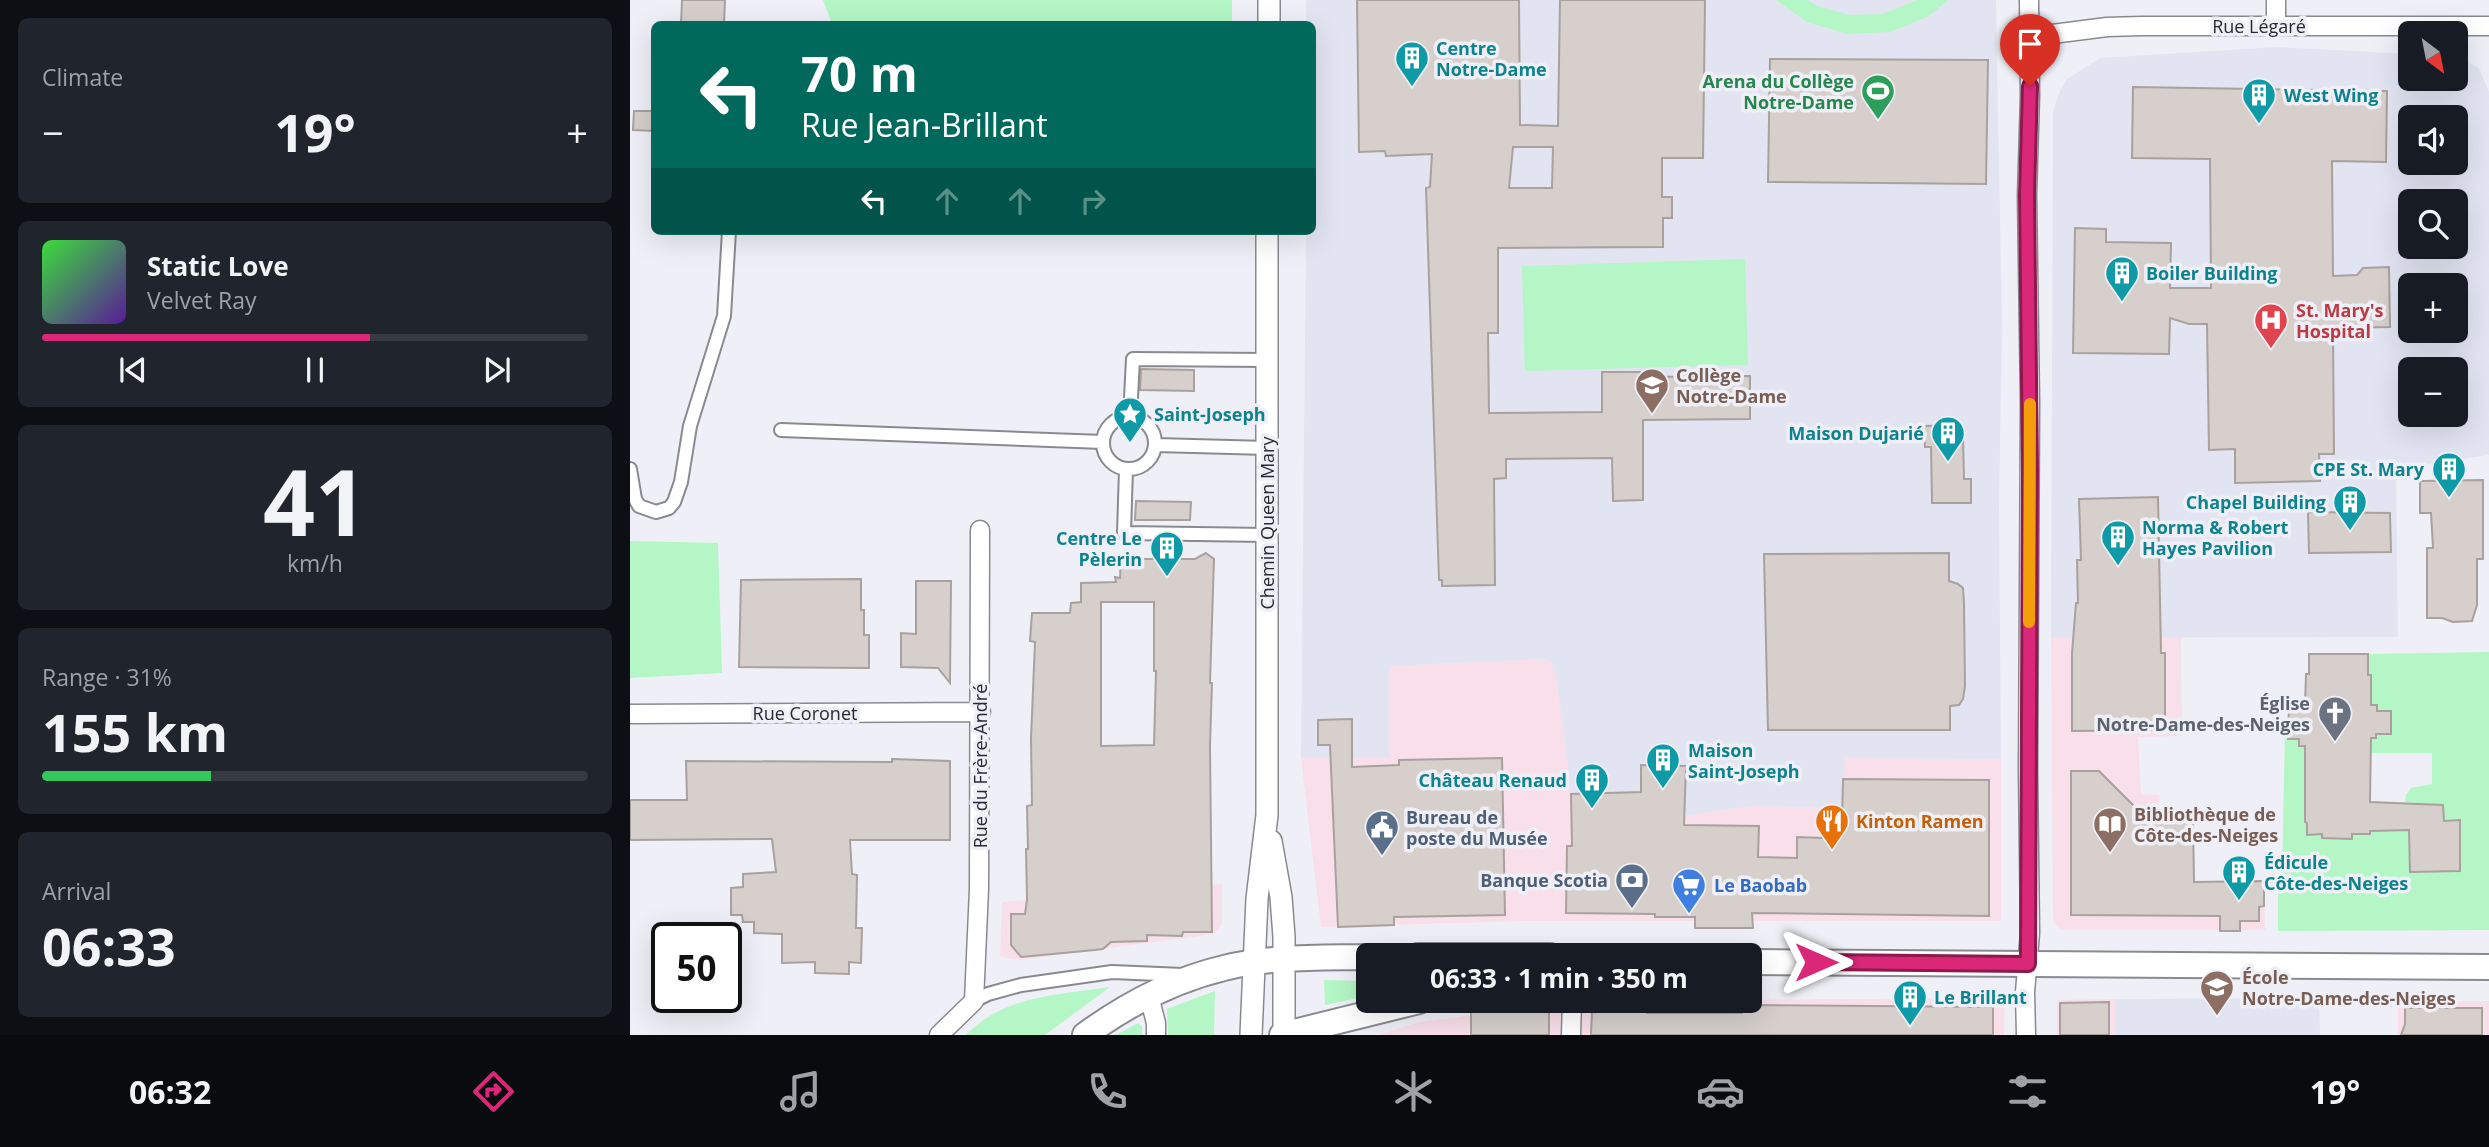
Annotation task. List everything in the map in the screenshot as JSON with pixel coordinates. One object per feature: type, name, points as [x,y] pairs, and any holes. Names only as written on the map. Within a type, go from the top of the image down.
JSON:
[{"type":"main road","points":[[1085,1035],[1149,996],[1198,976],[1255,962],[1356,957]]},
{"type":"main road","points":[[1762,962],[2489,967]]},
{"type":"main road","points":[[1284,1035],[1371,1013]]},
{"type":"street","points":[[1269,0],[1269,21]]},
{"type":"street","points":[[2026,1035],[2030,467],[2027,195],[2029,0]]},
{"type":"street","points":[[2276,0],[2276,26]]},
{"type":"street","name":"Rue Légaré","points":[[2029,37],[2107,27],[2489,26]]},
{"type":"street","points":[[630,469],[635,499],[639,506],[656,512],[669,508],[681,482],[690,426],[724,316],[729,235]]},
{"type":"street","name":"Chemin Queen Mary","points":[[1251,1035],[1257,899],[1267,815],[1267,235]]},
{"type":"street","points":[[1130,416],[1133,359],[1267,360]]},
{"type":"street","points":[[1130,416],[1146,422],[1155,437],[1156,445],[1149,460],[1135,469],[1126,469],[1112,463],[1104,450],[1103,442],[1105,434],[1115,421],[1130,416]]},
{"type":"street","points":[[781,430],[1103,442]]},
{"type":"street","points":[[1156,445],[1267,448]]},
{"type":"street","points":[[1126,469],[1124,533],[1267,535]]},
{"type":"street","name":"Rue du Frère-André","points":[[974,1001],[979,889],[980,530]]},
{"type":"street","name":"Rue Coronet","points":[[630,714],[981,712]]},
{"type":"street","name":"Chemin Queen Mary","points":[[1267,815],[1281,897],[1284,1035]]},
{"type":"street","points":[[939,1035],[974,1001],[988,994],[1021,985],[1112,972],[1198,976]]},
{"type":"street","points":[[1149,996],[1156,1023],[1156,1035]]},
{"type":"street","points":[[1571,1035],[1572,1013]]},
{"type":"shaded area","name":"Collège Notre-Dame","points":[[1306,0],[1996,0],[2002,326],[1999,504],[2001,759],[1845,758],[1843,808],[1752,806],[1613,826],[1572,827],[1571,794],[1556,675],[1551,661],[1544,659],[1390,666],[1390,757],[1301,758],[1306,235],[1316,235],[1316,21],[1306,21]]},
{"type":"shaded area","name":"St. Mary's Hospital","points":[[2277,47],[2398,53],[2398,91],[2468,91],[2468,62],[2479,68],[2489,92],[2489,455],[2396,469],[2398,637],[2051,638],[2053,112],[2067,79],[2100,58]]},
{"type":"shaded area","points":[[2181,637],[2182,736],[2138,737],[2141,794],[2160,795],[2156,818],[2193,818],[2194,883],[2264,881],[2265,930],[2061,930],[2053,918],[2051,638]]},
{"type":"shaded area","points":[[1544,659],[1551,661],[1556,675],[1571,794],[1572,826],[1613,826],[1752,806],[1842,808],[1844,758],[2001,759],[2001,921],[1530,921],[1321,927],[1301,758],[1390,757],[1390,666]]},
{"type":"shaded area","points":[[1222,884],[1222,924],[1215,934],[1020,960],[1000,957],[1002,902]]},
{"type":"shaded area","points":[[2005,998],[2004,1035],[1379,1035],[1419,1022],[1489,1013],[1762,1013],[1762,1000]]},
{"type":"shaded area","name":"École Notre-Dame-des-Neiges","points":[[2319,998],[2320,1035],[2115,1035],[2115,999]]},
{"type":"shaded area","points":[[2115,999],[2115,1035],[2057,1035],[2057,1000]]},
{"type":"shaded area","points":[[2398,1001],[2489,1001],[2489,1035],[2398,1035]]},
{"type":"green space","points":[[823,0],[1232,0],[1232,21],[831,21]]},
{"type":"green space","points":[[1776,0],[1808,0],[1815,5],[1849,15],[1883,14],[1917,0],[1948,0],[1929,16],[1890,32],[1848,34],[1807,22]]},
{"type":"green space","points":[[1745,259],[1748,365],[1525,371],[1522,266]]},
{"type":"green space","points":[[630,541],[718,543],[722,673],[630,678]]},
{"type":"green space","points":[[2489,652],[2489,930],[2278,931],[2285,729],[2288,729],[2289,739],[2299,739],[2299,746],[2305,746],[2307,834],[2322,834],[2323,838],[2352,839],[2352,834],[2369,834],[2370,831],[2409,826],[2410,872],[2460,871],[2459,820],[2444,821],[2443,805],[2405,802],[2411,788],[2432,784],[2432,753],[2371,753],[2371,738],[2376,738],[2376,734],[2391,734],[2391,711],[2377,711],[2371,705],[2368,654]]},
{"type":"green space","points":[[1324,980],[1356,981],[1356,999],[1325,1005]]},
{"type":"green space","points":[[1110,987],[1045,1035],[966,1035],[981,1022],[1015,1004],[1052,995]]},
{"type":"green space","points":[[1215,991],[1214,1035],[1168,1035],[1167,1009]]},
{"type":"green space","points":[[1138,1023],[1142,1026],[1142,1035],[1116,1035]]},
{"type":"building","points":[[682,0],[725,0],[724,21],[681,21]]},
{"type":"building","points":[[1357,0],[1519,0],[1520,125],[1558,126],[1560,0],[1705,0],[1703,158],[1662,158],[1662,197],[1672,197],[1672,218],[1663,218],[1663,247],[1498,248],[1498,333],[1488,333],[1489,413],[1602,412],[1602,372],[1640,372],[1640,377],[1750,376],[1750,419],[1643,420],[1643,500],[1613,501],[1612,458],[1506,459],[1506,478],[1494,479],[1495,585],[1442,586],[1442,580],[1439,580],[1426,188],[1430,187],[1432,154],[1386,156],[1385,151],[1359,152]],"holes":[[[1513,147],[1553,147],[1552,188],[1509,188]]]},
{"type":"building","name":"Arena du Collège Notre-Dame","points":[[1770,59],[1988,60],[1986,184],[1768,182]]},
{"type":"building","points":[[2133,87],[2387,91],[2386,162],[2332,161],[2333,276],[2357,275],[2363,268],[2389,267],[2390,327],[2333,328],[2334,454],[2319,454],[2320,481],[2235,483],[2235,449],[2209,450],[2207,324],[2189,324],[2170,318],[2169,354],[2073,353],[2075,228],[2106,229],[2106,242],[2171,243],[2170,288],[2211,288],[2210,159],[2132,158]]},
{"type":"building","points":[[634,111],[651,111],[651,131],[633,130]]},
{"type":"building","points":[[1141,369],[1194,370],[1194,391],[1140,390]]},
{"type":"building","name":"Maison Dujarié","points":[[1959,425],[1959,439],[1963,438],[1964,479],[1971,479],[1971,503],[1932,503],[1931,447],[1925,447],[1924,426]]},
{"type":"building","points":[[2483,480],[2483,559],[2477,559],[2477,605],[2472,621],[2453,622],[2442,618],[2427,618],[2427,548],[2433,548],[2431,513],[2420,513],[2420,481]]},
{"type":"building","points":[[2158,497],[2161,653],[2165,653],[2165,730],[2072,731],[2072,653],[2078,603],[2077,560],[2081,560],[2079,499]]},
{"type":"building","points":[[1136,501],[1191,502],[1190,520],[1135,520]]},
{"type":"building","name":"Chapel Building","points":[[2308,512],[2390,513],[2391,552],[2309,553]]},
{"type":"building","points":[[1206,553],[1214,559],[1210,683],[1212,932],[1183,932],[1182,936],[1147,935],[1147,941],[1111,942],[1103,949],[1021,957],[1011,945],[1011,914],[1025,914],[1027,900],[1027,806],[1032,805],[1031,739],[1035,642],[1030,641],[1032,613],[1070,613],[1071,603],[1081,602],[1081,583],[1116,582],[1115,577],[1120,578],[1121,559],[1195,559]],"holes":[[[1101,602],[1154,602],[1154,745],[1101,746]]]},
{"type":"building","points":[[1949,553],[1949,581],[1963,588],[1965,686],[1959,705],[1950,706],[1950,730],[1768,730],[1764,554]]},
{"type":"building","points":[[861,579],[864,635],[869,635],[869,668],[739,667],[741,580]]},
{"type":"building","points":[[916,581],[951,581],[950,683],[938,668],[901,667],[901,633],[916,634]]},
{"type":"building","name":"Église Notre-Dame-des-Neiges","points":[[2309,654],[2368,654],[2371,705],[2377,705],[2377,711],[2391,711],[2391,734],[2376,734],[2376,738],[2371,738],[2370,802],[2443,805],[2444,821],[2460,820],[2460,871],[2410,872],[2409,830],[2370,831],[2370,834],[2352,834],[2352,839],[2322,838],[2322,834],[2307,835],[2305,746],[2299,746],[2299,739],[2288,739],[2288,729],[2289,709],[2299,709],[2299,704],[2305,704]]},
{"type":"building","points":[[1352,719],[1352,767],[1399,765],[1399,760],[1502,758],[1505,915],[1394,917],[1394,925],[1338,927],[1330,745],[1318,745],[1318,720]]},
{"type":"building","points":[[892,759],[950,761],[950,840],[850,840],[852,874],[857,875],[856,928],[862,928],[861,963],[849,962],[849,974],[815,973],[815,962],[782,963],[782,934],[754,933],[754,922],[743,922],[742,915],[731,915],[731,888],[743,887],[743,874],[776,872],[772,839],[630,840],[630,800],[687,800],[686,761],[892,762]]},
{"type":"building","points":[[1641,765],[1686,766],[1684,825],[1759,826],[1758,857],[1797,858],[1797,837],[1823,838],[1823,820],[1842,820],[1843,779],[1989,780],[1989,916],[1752,913],[1753,928],[1695,928],[1695,917],[1566,913],[1567,846],[1572,846],[1571,794],[1641,792]]},
{"type":"building","points":[[2071,771],[2099,771],[2134,806],[2157,806],[2156,818],[2193,818],[2194,882],[2264,881],[2264,906],[2259,907],[2259,921],[2240,921],[2240,931],[2220,931],[2220,916],[2071,915]]},
{"type":"building","points":[[2109,1002],[2109,1035],[2060,1035],[2060,1003]]},
{"type":"building","points":[[1762,1005],[1993,1007],[1993,1035],[1591,1035],[1592,1013],[1762,1013]]},
{"type":"building","points":[[2405,1008],[2482,1008],[2482,1035],[2401,1035],[2405,1024]]},
{"type":"building","points":[[1471,1013],[1549,1013],[1549,1035],[1471,1035]]},
{"type":"slow traffic","points":[[2029,622],[2030,404]]},
{"type":"place","name":"Centre Notre-Dame","points":[[1412,88]]},
{"type":"place","name":"Arena du Collège Notre-Dame","points":[[1878,121]]},
{"type":"place","name":"West Wing","points":[[2259,125]]},
{"type":"place","name":"Boiler Building","points":[[2122,303]]},
{"type":"place","name":"St. Mary's Hospital","points":[[2271,350]]},
{"type":"place","name":"Collège Notre-Dame","points":[[1652,415]]},
{"type":"place","name":"Saint-Joseph","points":[[1130,444]]},
{"type":"place","name":"Maison Dujarié","points":[[1948,463]]},
{"type":"place","name":"CPE St. Mary","points":[[2449,499]]},
{"type":"place","name":"Chapel Building","points":[[2350,532]]},
{"type":"place","name":"Norma & Robert Hayes Pavilion","points":[[2118,567]]},
{"type":"place","name":"Centre Le Pèlerin","points":[[1167,578]]},
{"type":"place","name":"Église Notre-Dame-des-Neiges","points":[[2335,743]]},
{"type":"place","name":"Maison Saint-Joseph","points":[[1663,790]]},
{"type":"place","name":"Château Renaud","points":[[1592,810]]},
{"type":"place","name":"Kinton Ramen","points":[[1832,851]]},
{"type":"place","name":"Bibliothèque de Côte-des-Neiges","points":[[2110,854]]},
{"type":"place","name":"Bureau de poste du Musée","points":[[1382,857]]},
{"type":"place","name":"Édicule Côte-des-Neiges","points":[[2239,902]]},
{"type":"place","name":"Banque Scotia","points":[[1632,910]]},
{"type":"place","name":"Le Baobab","points":[[1689,915]]},
{"type":"place","name":"École Notre-Dame-des-Neiges","points":[[2217,1017]]},
{"type":"place","name":"Le Brillant","points":[[1910,1027]]},
{"type":"route","points":[[1816,962],[2028,964],[2030,403],[2027,195],[2030,86]]}]
